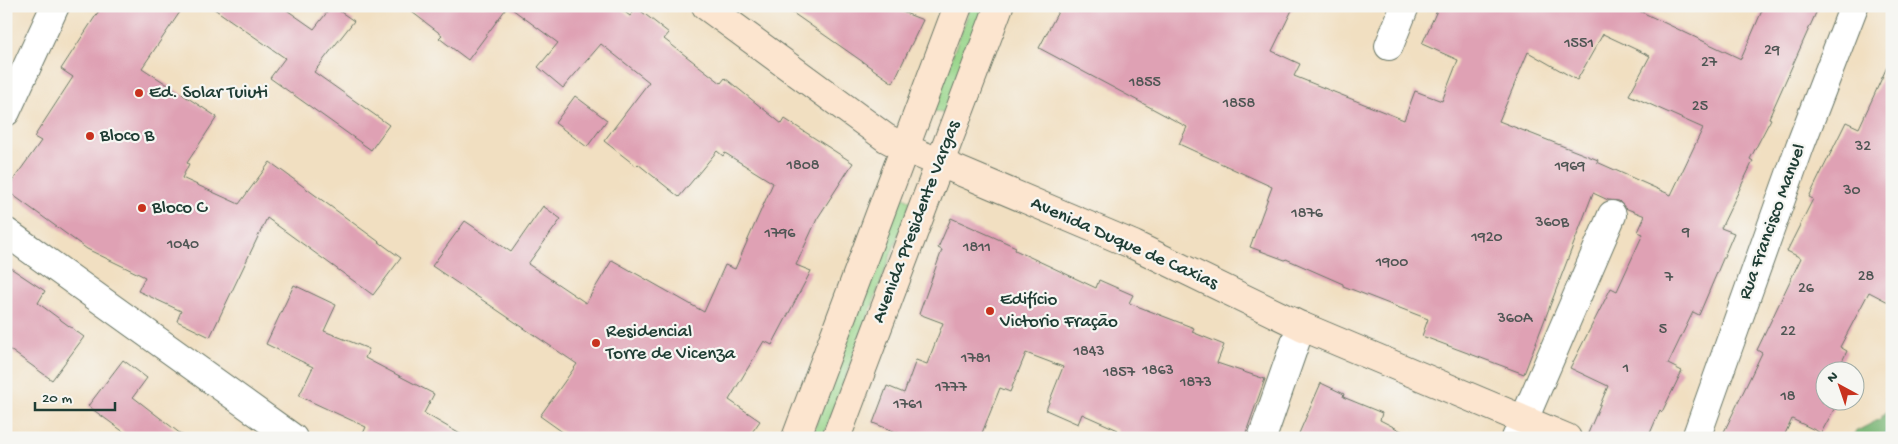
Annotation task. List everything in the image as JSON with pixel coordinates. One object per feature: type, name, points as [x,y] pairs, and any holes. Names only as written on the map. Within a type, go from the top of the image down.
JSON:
[{"type":"street","points":[[6,112],[55,6]]},
{"type":"street","name":"Avenida Duque de Caxias","points":[[706,6],[886,138],[905,148],[1134,245],[1520,429],[1567,438]]},
{"type":"street","name":"Avenida Presidente Vargas","points":[[796,438],[958,6]]},
{"type":"street","name":"Avenida Presidente Vargas","points":[[836,438],[998,6]]},
{"type":"street","points":[[1389,46],[1405,6]]},
{"type":"street","name":"Rua Francisco Manuel","points":[[1696,438],[1800,146],[1854,6]]},
{"type":"street","points":[[1520,429],[1612,215]]},
{"type":"street","points":[[6,232],[293,438]]},
{"type":"street","points":[[1262,438],[1301,326]]},
{"type":"green space","points":[[971,6],[986,6],[945,114],[932,110]]},
{"type":"green space","points":[[900,195],[911,201],[823,438],[811,438]]},
{"type":"green space","points":[[1892,404],[1892,438],[1852,438],[1855,432],[1880,419]]},
{"type":"building","points":[[102,6],[184,6],[142,68],[217,117],[187,163],[189,164],[182,178],[239,204],[270,162],[401,258],[373,295],[267,218],[210,337],[177,321],[181,311],[138,291],[145,277],[87,249],[6,190],[41,141],[34,137],[73,77],[61,69]]},
{"type":"building","points":[[210,6],[281,6],[314,29],[332,6],[354,21],[314,72],[389,125],[371,150],[270,78],[285,58]]},
{"type":"building","points":[[404,6],[508,6],[468,60],[439,38],[442,35]]},
{"type":"building","points":[[508,6],[617,6],[630,16],[637,8],[669,33],[664,39],[721,83],[725,78],[782,124],[785,119],[853,163],[817,219],[796,265],[811,271],[772,345],[764,341],[729,400],[760,421],[748,438],[571,438],[540,416],[577,364],[432,266],[465,221],[511,252],[543,206],[561,219],[528,264],[586,303],[612,260],[704,312],[725,265],[735,269],[773,183],[725,153],[723,156],[717,151],[679,197],[638,164],[636,166],[604,141],[649,82],[601,44],[563,88],[538,67],[558,43]]},
{"type":"building","points":[[783,6],[887,6],[923,20],[893,83]]},
{"type":"building","points":[[1061,6],[1294,6],[1272,51],[1300,64],[1294,76],[1404,120],[1415,91],[1442,101],[1458,60],[1422,44],[1439,6],[1629,6],[1741,59],[1764,6],[1819,6],[1769,118],[1771,119],[1750,159],[1753,161],[1721,228],[1734,233],[1699,315],[1693,312],[1668,364],[1682,371],[1662,412],[1660,410],[1648,438],[1586,438],[1608,386],[1570,368],[1611,288],[1617,291],[1643,234],[1638,232],[1645,216],[1625,208],[1619,201],[1608,200],[1593,193],[1524,374],[1422,336],[1428,319],[1343,286],[1343,284],[1286,259],[1250,247],[1272,187],[1179,144],[1187,127],[1039,48]],"holes":[[[1603,34],[1650,56],[1629,95],[1703,128],[1671,195],[1597,162],[1598,160],[1499,121],[1528,52],[1577,80]]]},
{"type":"building","points":[[1892,56],[1892,304],[1869,292],[1840,347],[1847,351],[1842,362],[1816,362],[1816,412],[1833,412],[1821,433],[1792,419],[1783,438],[1721,438],[1762,353],[1757,350],[1801,258],[1787,251],[1813,199],[1809,197],[1846,122],[1859,128]]},
{"type":"building","points":[[575,96],[607,120],[587,147],[555,123]]},
{"type":"building","points":[[951,218],[1016,247],[1015,250],[1096,288],[1099,280],[1133,295],[1129,303],[1194,328],[1192,332],[1224,345],[1217,363],[1265,379],[1244,438],[1115,438],[1118,430],[1082,414],[1078,424],[1046,410],[1063,367],[1026,353],[1010,392],[1000,388],[980,438],[911,438],[873,423],[887,386],[904,393],[916,360],[927,364],[943,323],[919,314],[942,250],[938,248]]},
{"type":"building","points":[[6,265],[45,291],[38,303],[84,337],[52,380],[6,347]]},
{"type":"building","points":[[294,285],[336,305],[324,331],[369,349],[365,358],[434,394],[424,413],[467,438],[361,438],[366,427],[299,396],[313,367],[266,344]]},
{"type":"building","points":[[123,360],[147,378],[133,397],[186,438],[132,438],[88,406]]},
{"type":"building","points":[[1321,383],[1344,394],[1343,397],[1382,413],[1380,420],[1415,438],[1297,438]]},
{"type":"waterway","points":[[1887,438],[1892,432]]},
{"type":"place","name":"Ed. Solar Tuiuti","points":[[139,93]]},
{"type":"place","name":"Bloco B","points":[[90,136]]},
{"type":"place","name":"Bloco C","points":[[142,208]]},
{"type":"place","name":"Edifício Victorio Fração","points":[[990,311]]},
{"type":"place","name":"Residencial Torre de Vicenza","points":[[596,343]]}]
